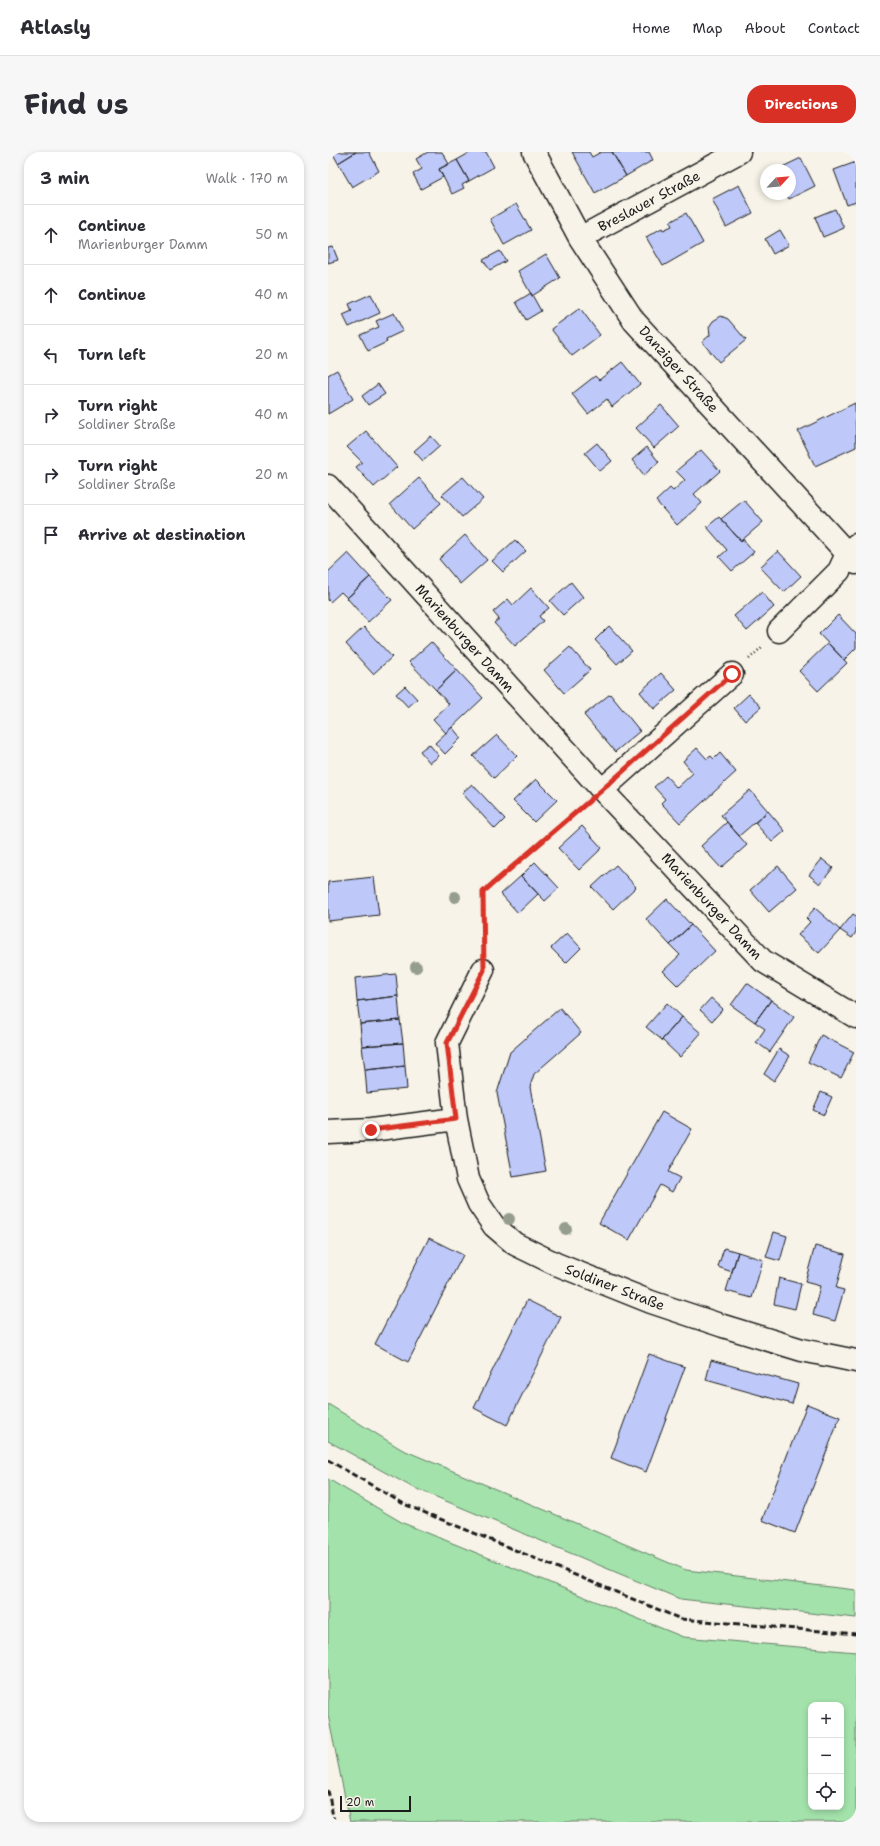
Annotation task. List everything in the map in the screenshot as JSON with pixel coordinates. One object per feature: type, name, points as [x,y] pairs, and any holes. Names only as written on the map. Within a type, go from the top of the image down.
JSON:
[{"type":"street","name":"Danziger Straße","points":[[534,152],[580,238],[634,320],[853,554]]},
{"type":"street","name":"Breslauer Straße","points":[[580,238],[739,152]]},
{"type":"street","name":"Marienburger Damm","points":[[328,486],[602,790],[763,961],[856,1016]]},
{"type":"street","points":[[779,632],[839,571],[853,554]]},
{"type":"street","points":[[602,790],[732,674]]},
{"type":"street","name":"Soldiner Straße","points":[[484,970],[447,1043],[456,1119],[468,1179],[479,1204],[494,1226],[515,1244],[556,1264],[666,1307],[802,1350],[856,1361]]},
{"type":"street","points":[[328,1132],[371,1130],[456,1119]]},
{"type":"path","points":[[732,674],[779,632]]},
{"type":"path","points":[[484,970],[483,892],[602,790]]},
{"type":"green space","points":[[328,1404],[401,1449],[686,1570],[856,1590],[856,1618],[680,1599],[410,1486],[328,1441]]},
{"type":"green space","points":[[328,1479],[403,1523],[683,1637],[856,1652],[856,1822],[350,1822],[328,1715]]},
{"type":"building","points":[[332,152],[356,152],[338,163]]},
{"type":"building","points":[[356,152],[369,152],[379,171],[352,187],[338,163]]},
{"type":"building","points":[[428,152],[442,152],[449,164],[439,169],[443,177],[421,189],[413,174],[422,169],[416,159]]},
{"type":"building","points":[[471,152],[486,152],[494,167],[469,181],[457,160]]},
{"type":"building","points":[[572,152],[589,152],[592,157],[601,152],[612,152],[626,176],[595,193]]},
{"type":"building","points":[[612,152],[649,152],[653,160],[626,176]]},
{"type":"building","points":[[801,158],[815,186],[796,196],[796,164],[788,164]]},
{"type":"building","points":[[457,160],[469,181],[462,185],[464,188],[452,194],[439,169]]},
{"type":"building","points":[[856,162],[856,202],[847,205],[834,170]]},
{"type":"building","points":[[739,185],[753,213],[726,227],[712,199]]},
{"type":"building","points":[[516,204],[531,230],[504,245],[490,219]]},
{"type":"building","points":[[835,209],[844,228],[823,237],[815,217]]},
{"type":"building","points":[[686,213],[703,243],[663,266],[646,237],[662,228],[663,230],[672,226],[670,222]]},
{"type":"building","points":[[780,230],[789,245],[773,254],[765,239]]},
{"type":"building","points":[[333,247],[338,260],[328,263],[328,248]]},
{"type":"building","points":[[500,251],[506,261],[490,270],[483,260]]},
{"type":"building","points":[[546,254],[560,278],[532,296],[518,271]]},
{"type":"building","points":[[531,293],[541,311],[526,320],[516,302]]},
{"type":"building","points":[[371,294],[380,313],[349,327],[343,315],[352,311],[349,304]]},
{"type":"building","points":[[580,308],[600,335],[572,356],[551,329]]},
{"type":"building","points":[[394,313],[403,331],[386,339],[387,342],[368,351],[360,335],[379,327],[376,321]]},
{"type":"building","points":[[721,316],[728,319],[746,340],[719,362],[702,342],[710,335],[709,327],[713,321]]},
{"type":"building","points":[[622,362],[640,384],[612,407],[607,399],[588,414],[572,394],[595,376],[599,380]]},
{"type":"building","points":[[337,370],[353,399],[328,414],[328,375]]},
{"type":"building","points":[[378,384],[385,394],[368,405],[362,396]]},
{"type":"building","points":[[855,403],[856,447],[815,466],[798,431]]},
{"type":"building","points":[[661,405],[679,426],[654,448],[636,428]]},
{"type":"building","points":[[366,431],[397,467],[374,487],[356,467],[362,462],[347,447]]},
{"type":"building","points":[[431,436],[440,446],[423,461],[414,451]]},
{"type":"building","points":[[597,443],[612,461],[600,471],[585,453]]},
{"type":"building","points":[[647,447],[659,462],[644,475],[632,460]]},
{"type":"building","points":[[701,450],[720,471],[694,494],[702,503],[677,525],[656,501],[670,488],[673,491],[685,480],[676,471]]},
{"type":"building","points":[[463,477],[483,499],[462,517],[442,495]]},
{"type":"building","points":[[419,478],[441,503],[412,529],[390,504]]},
{"type":"building","points":[[744,500],[763,522],[741,541],[721,519]]},
{"type":"building","points":[[719,517],[741,541],[743,539],[754,552],[732,571],[719,557],[727,550],[707,527]]},
{"type":"building","points":[[465,535],[487,560],[460,584],[439,559]]},
{"type":"building","points":[[515,540],[526,551],[503,572],[492,561]]},
{"type":"building","points":[[778,551],[801,576],[784,592],[760,567]]},
{"type":"building","points":[[348,553],[370,577],[347,598],[341,592],[330,602],[328,600],[328,572]]},
{"type":"building","points":[[370,577],[392,600],[368,622],[347,598]]},
{"type":"building","points":[[571,582],[583,597],[563,615],[550,601]]},
{"type":"building","points":[[531,588],[549,608],[539,616],[543,621],[515,646],[494,623],[499,619],[493,612],[508,599],[513,605]]},
{"type":"building","points":[[762,592],[774,607],[747,631],[734,616]]},
{"type":"building","points":[[838,615],[856,634],[856,648],[844,660],[819,634]]},
{"type":"building","points":[[609,626],[632,651],[617,664],[595,640]]},
{"type":"building","points":[[364,627],[392,657],[373,674],[346,644]]},
{"type":"building","points":[[431,642],[457,670],[436,690],[409,662]]},
{"type":"building","points":[[828,643],[847,663],[818,691],[799,671]]},
{"type":"building","points":[[570,647],[590,670],[564,693],[544,670]]},
{"type":"building","points":[[457,670],[483,698],[446,733],[433,719],[449,704],[436,690]]},
{"type":"building","points":[[661,673],[676,690],[654,709],[640,692]]},
{"type":"building","points":[[405,686],[417,699],[408,707],[396,694]]},
{"type":"building","points":[[610,694],[640,731],[615,752],[584,715]]},
{"type":"building","points":[[749,694],[761,707],[745,721],[734,708]]},
{"type":"building","points":[[452,727],[461,738],[445,754],[435,743]]},
{"type":"building","points":[[497,735],[517,756],[494,778],[473,756]]},
{"type":"building","points":[[429,744],[439,756],[430,763],[420,751]]},
{"type":"building","points":[[697,748],[707,759],[711,756],[714,759],[720,753],[736,772],[680,823],[661,803],[665,799],[654,787],[666,776],[677,788],[693,773],[683,761]]},
{"type":"building","points":[[536,779],[557,800],[534,822],[513,801]]},
{"type":"building","points":[[472,784],[505,819],[495,829],[462,793]]},
{"type":"building","points":[[750,790],[768,811],[739,836],[721,815]]},
{"type":"building","points":[[768,811],[785,831],[772,842],[755,823]]},
{"type":"building","points":[[727,822],[747,845],[721,868],[701,846]]},
{"type":"building","points":[[582,826],[602,848],[579,870],[558,848]]},
{"type":"building","points":[[822,859],[833,868],[820,884],[809,875]]},
{"type":"building","points":[[535,862],[559,888],[545,901],[521,876]]},
{"type":"building","points":[[616,865],[636,887],[613,909],[592,887]]},
{"type":"building","points":[[778,866],[797,888],[769,912],[750,890]]},
{"type":"building","points":[[521,876],[538,894],[518,913],[501,894]]},
{"type":"building","points":[[374,877],[379,915],[328,921],[328,882]]},
{"type":"building","points":[[667,899],[691,925],[670,945],[646,919]]},
{"type":"building","points":[[815,908],[840,930],[819,953],[798,935],[810,922],[806,918]]},
{"type":"building","points":[[853,914],[856,916],[856,932],[852,938],[840,930]]},
{"type":"building","points":[[691,925],[715,951],[678,986],[663,971],[680,955],[670,945]]},
{"type":"building","points":[[567,933],[581,948],[566,963],[551,948]]},
{"type":"building","points":[[396,974],[398,996],[357,1001],[355,978]]},
{"type":"building","points":[[747,983],[771,1000],[755,1022],[731,1005]]},
{"type":"building","points":[[398,996],[400,1020],[360,1024],[357,1001]]},
{"type":"building","points":[[711,998],[723,1009],[712,1021],[700,1010]]},
{"type":"building","points":[[771,1000],[794,1017],[770,1052],[756,1042],[765,1029],[755,1022]]},
{"type":"building","points":[[667,1003],[682,1017],[662,1040],[646,1027]]},
{"type":"building","points":[[560,1008],[581,1033],[534,1074],[530,1087],[546,1171],[513,1177],[497,1093],[510,1052]]},
{"type":"building","points":[[682,1017],[701,1033],[680,1057],[662,1040]]},
{"type":"building","points":[[400,1020],[403,1043],[362,1046],[360,1024]]},
{"type":"building","points":[[821,1035],[854,1052],[841,1078],[808,1062]]},
{"type":"building","points":[[403,1043],[405,1066],[365,1070],[362,1046]]},
{"type":"building","points":[[779,1049],[790,1056],[774,1081],[764,1074]]},
{"type":"building","points":[[405,1066],[407,1089],[367,1093],[365,1070]]},
{"type":"building","points":[[821,1092],[832,1097],[824,1115],[813,1110]]},
{"type":"building","points":[[662,1112],[692,1129],[668,1172],[680,1178],[672,1192],[660,1185],[629,1240],[599,1223]]},
{"type":"building","points":[[774,1232],[787,1236],[780,1261],[766,1257]]},
{"type":"building","points":[[429,1238],[463,1255],[408,1362],[375,1344]]},
{"type":"building","points":[[815,1246],[845,1254],[836,1288],[844,1290],[835,1321],[813,1315],[820,1286],[805,1282]]},
{"type":"building","points":[[724,1248],[738,1252],[732,1272],[718,1267]]},
{"type":"building","points":[[738,1252],[763,1260],[752,1298],[726,1291]]},
{"type":"building","points":[[779,1278],[801,1284],[795,1309],[774,1304]]},
{"type":"building","points":[[527,1300],[561,1317],[507,1425],[474,1408]]},
{"type":"building","points":[[649,1354],[685,1367],[646,1472],[611,1458]]},
{"type":"building","points":[[711,1360],[798,1384],[792,1404],[706,1380]]},
{"type":"building","points":[[807,1404],[840,1417],[795,1533],[762,1520]]},
{"type":"railway","points":[[328,1460],[404,1504],[681,1619],[856,1634]]},
{"type":"railway","points":[[328,1790],[334,1822]]},
{"type":"route","points":[[371,1130],[456,1119],[447,1043],[484,970],[483,892],[602,790],[732,674]]}]
